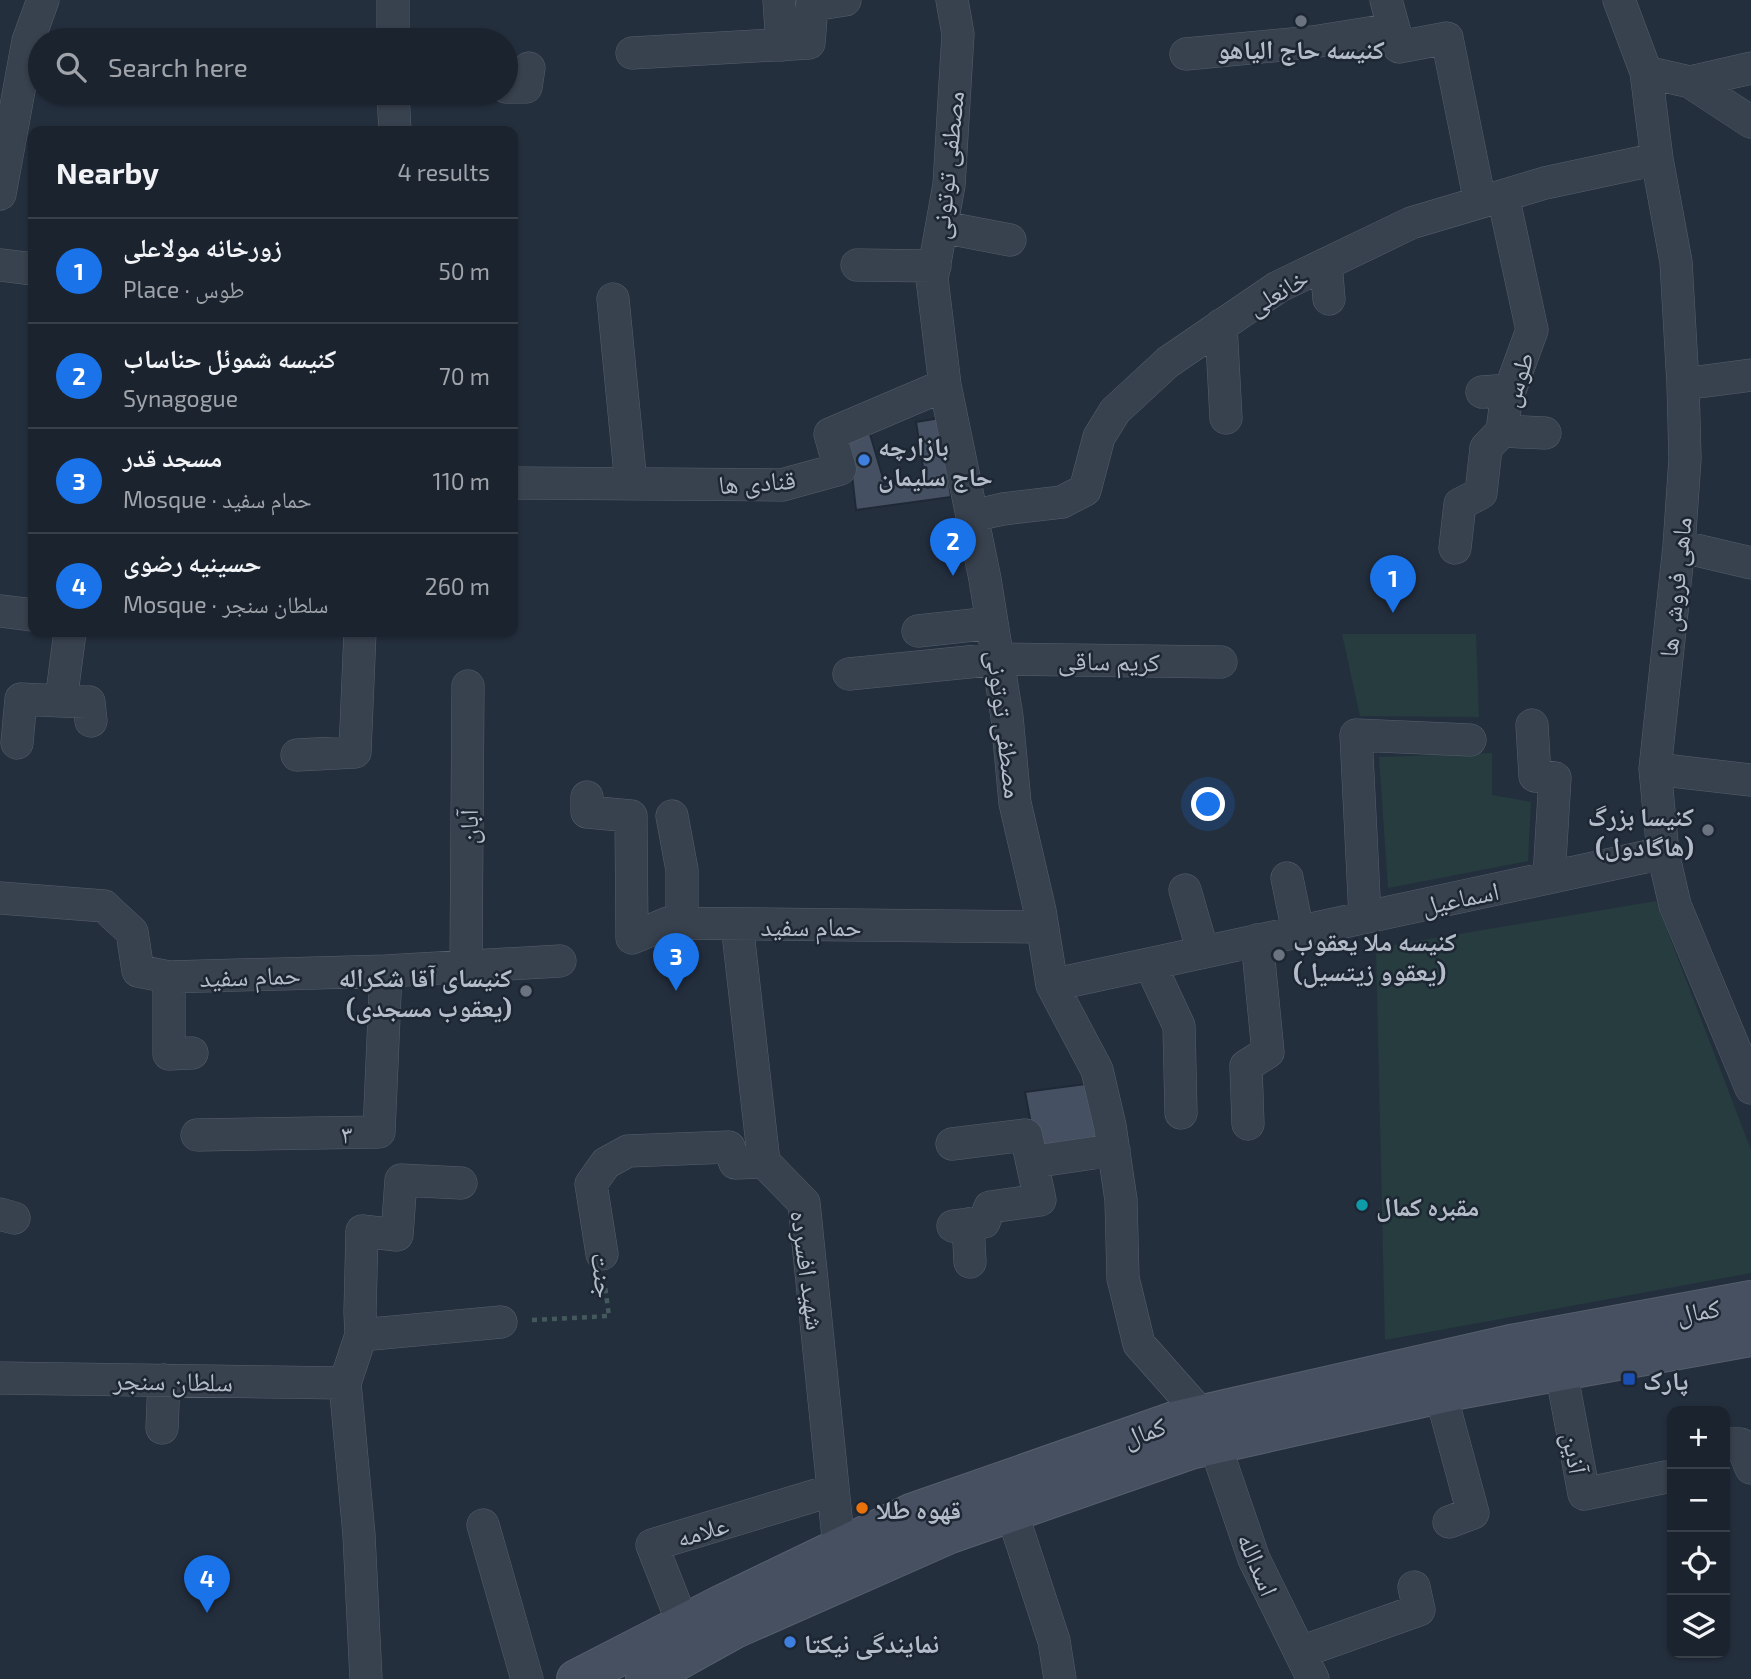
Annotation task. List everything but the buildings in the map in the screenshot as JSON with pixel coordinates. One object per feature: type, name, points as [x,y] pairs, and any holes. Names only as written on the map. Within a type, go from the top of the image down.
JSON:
[{"type":"main road","name":"کمال","points":[[645,1679],[735,1629],[950,1534],[1190,1450],[1208,1429],[1511,1344],[1751,1300]]},
{"type":"main road","name":"کمال","points":[[576,1679],[911,1513],[1177,1420],[1208,1429],[1440,1395],[1751,1337]]},
{"type":"street","points":[[33,28],[43,0]]},
{"type":"street","points":[[393,0],[393,28]]},
{"type":"street","points":[[779,0],[782,44]]},
{"type":"street","points":[[632,53],[809,43],[812,5],[845,0]]},
{"type":"street","name":"مصطفی توتونی","points":[[952,0],[958,34],[949,185],[932,279],[945,385],[998,659],[1007,717],[1015,803],[1052,985],[1097,1070],[1111,1126],[1121,1200],[1123,1278],[1139,1344],[1208,1429]]},
{"type":"street","name":"ماهی فروش ها","points":[[1619,0],[1646,72],[1657,159],[1676,262],[1683,384],[1685,459],[1679,546],[1655,769],[1662,853],[1675,905],[1748,1071]]},
{"type":"street","points":[[1186,54],[1313,42],[1390,14]]},
{"type":"street","name":"طوس","points":[[1390,14],[1399,47],[1447,38],[1491,199],[1532,330],[1496,391],[1506,401],[1502,431],[1486,448],[1481,493],[1460,504],[1455,548]]},
{"type":"street","points":[[0,194],[23,132],[28,41]]},
{"type":"street","points":[[1690,82],[1751,68]]},
{"type":"street","points":[[1646,72],[1690,82],[1751,122]]},
{"type":"street","points":[[394,105],[395,126]]},
{"type":"street","name":"خانعلی","points":[[972,516],[1003,509],[1062,502],[1085,490],[1099,437],[1115,411],[1168,362],[1278,287],[1411,223],[1545,183],[1657,159]]},
{"type":"street","points":[[942,227],[1010,240]]},
{"type":"street","points":[[1326,264],[1329,299]]},
{"type":"street","points":[[0,265],[28,268]]},
{"type":"street","points":[[857,265],[935,266]]},
{"type":"street","points":[[613,299],[631,484]]},
{"type":"street","points":[[1221,325],[1226,418]]},
{"type":"street","points":[[1683,384],[1751,374]]},
{"type":"street","name":"قنادی ها","points":[[518,484],[782,485],[840,469],[830,434],[945,385]]},
{"type":"street","points":[[1502,431],[1545,433]]},
{"type":"street","points":[[1679,546],[1751,563]]},
{"type":"street","points":[[0,611],[28,614]]},
{"type":"street","points":[[918,631],[992,623]]},
{"type":"street","points":[[61,701],[69,637]]},
{"type":"street","points":[[297,755],[355,752],[360,637]]},
{"type":"street","name":"کریم ساقی","points":[[849,674],[998,659],[1221,662]]},
{"type":"street","name":"آبان","points":[[466,967],[468,686]]},
{"type":"street","points":[[17,743],[21,699],[89,702],[91,721]]},
{"type":"street","points":[[1532,725],[1535,776],[1555,778],[1549,877]]},
{"type":"street","points":[[1365,917],[1356,735],[1470,740]]},
{"type":"street","points":[[1655,769],[1751,780]]},
{"type":"street","name":"حمام سفید","points":[[587,797],[587,812],[632,816],[632,938],[668,923],[1042,926]]},
{"type":"street","points":[[672,816],[682,870],[682,923]]},
{"type":"street","name":"اسماعیل","points":[[1052,985],[1662,853]]},
{"type":"street","points":[[1287,878],[1298,932]]},
{"type":"street","points":[[1185,890],[1203,952]]},
{"type":"street","name":"حمام سفید","points":[[0,898],[104,905],[132,932],[138,971],[169,977],[386,971],[560,961]]},
{"type":"street","points":[[737,924],[764,1162]]},
{"type":"street","points":[[1248,1124],[1246,1066],[1268,1052],[1257,940]]},
{"type":"street","points":[[1150,964],[1179,1026],[1181,1112]]},
{"type":"street","name":"۳","points":[[197,1135],[379,1132],[386,971]]},
{"type":"street","points":[[169,977],[169,1054],[192,1053]]},
{"type":"street","points":[[952,1144],[1027,1135],[1040,1200],[990,1207],[984,1222],[960,1225],[970,1262]]},
{"type":"street","name":"جنت","points":[[601,1254],[591,1184],[606,1163],[628,1151],[729,1147],[735,1163],[764,1162]]},
{"type":"street","points":[[1032,1162],[1114,1150]]},
{"type":"street","name":"شهید افسرده","points":[[764,1162],[804,1203],[839,1548]]},
{"type":"street","points":[[366,1679],[359,1535],[345,1383],[361,1335],[362,1231],[397,1235],[401,1180],[461,1183]]},
{"type":"street","points":[[361,1335],[501,1322]]},
{"type":"street","name":"آذین","points":[[1561,1371],[1584,1494],[1666,1477]]},
{"type":"street","name":"سلطان سنجر","points":[[0,1377],[345,1383]]},
{"type":"street","points":[[162,1428],[164,1380]]},
{"type":"street","points":[[1440,1395],[1473,1513],[1449,1522]]},
{"type":"street","name":"اسدالله","points":[[1208,1429],[1254,1559],[1307,1665]]},
{"type":"street","points":[[1730,1444],[1741,1444],[1751,1468]]},
{"type":"street","name":"علامه","points":[[683,1624],[652,1545],[833,1490]]},
{"type":"street","points":[[1012,1513],[1054,1641],[1060,1679]]},
{"type":"street","points":[[483,1525],[527,1679]]},
{"type":"street","points":[[1307,1665],[1419,1610],[1413,1587]]},
{"type":"path","name":"جنت","points":[[501,1322],[609,1316],[601,1254]]},
{"type":"green space","points":[[1342,634],[1476,634],[1479,717],[1360,716]]},
{"type":"green space","points":[[1492,753],[1492,795],[1531,802],[1528,861],[1388,888],[1379,757]]},
{"type":"green space","points":[[1656,901],[1751,1150],[1751,1273],[1385,1340],[1376,948]]},
{"type":"place","name":"کنیسه حاج الیاهو","points":[[1301,21]]},
{"type":"place","name":"بازارچه حاج سلیمان","points":[[864,460]]},
{"type":"place","name":"کنیسه شموئل حناساب","points":[[953,576]]},
{"type":"place","name":"زورخانه مولاعلی","points":[[1393,613]]},
{"type":"place","name":"کنیسا بزرگ (هاگادول)","points":[[1708,830]]},
{"type":"place","name":"کنیسه ملا یعقوب (یعقوو زیتسیل)","points":[[1279,955]]},
{"type":"place","name":"کنیسای آقا شکراله (یعقوب مسجدی)","points":[[526,991]]},
{"type":"place","name":"مسجد قدر","points":[[676,991]]},
{"type":"place","name":"مقبره کمال","points":[[1362,1205]]},
{"type":"place","name":"پارک","points":[[1629,1379]]},
{"type":"place","name":"قهوه طلا","points":[[862,1508]]},
{"type":"place","name":"حسینیه رضوی","points":[[207,1613]]},
{"type":"place","name":"نمایندگی نیکتا","points":[[790,1642]]}]
